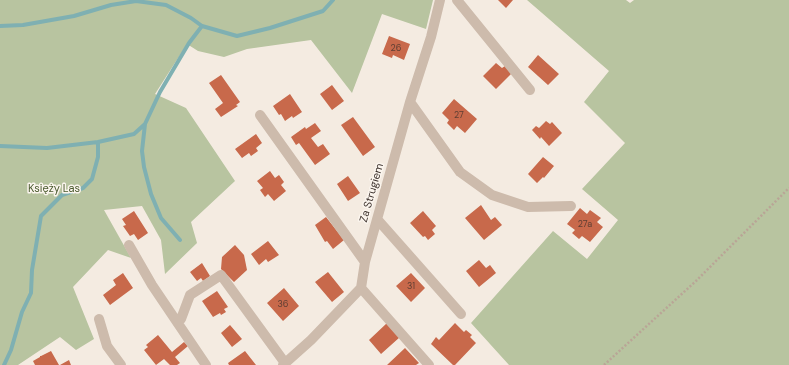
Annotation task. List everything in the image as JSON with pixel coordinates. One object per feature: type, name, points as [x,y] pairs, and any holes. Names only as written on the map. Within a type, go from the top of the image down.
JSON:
[{"type":"street","name":"Za Strugiem","points":[[361,288],[365,262],[410,102],[431,37],[440,0]]},
{"type":"street","points":[[457,0],[530,90]]},
{"type":"street","points":[[410,102],[460,172],[492,195],[528,207],[571,206]]},
{"type":"street","points":[[260,115],[365,262]]},
{"type":"street","points":[[377,219],[461,314]]},
{"type":"street","points":[[129,245],[152,285],[206,365]]},
{"type":"street","points":[[181,319],[190,295],[221,275],[284,364],[311,340],[361,288],[429,365]]},
{"type":"street","points":[[99,319],[108,346],[121,365]]},
{"type":"path","points":[[604,365],[696,281],[789,188]]},
{"type":"green space","name":"Księży Las","points":[[0,0],[433,0],[426,29],[382,14],[352,93],[311,40],[247,49],[224,57],[198,51],[187,44],[155,94],[186,108],[235,181],[191,222],[197,243],[165,274],[161,240],[142,206],[104,210],[131,258],[108,250],[73,287],[94,339],[76,350],[60,337],[18,365],[0,365]]},
{"type":"green space","points":[[527,0],[626,0],[630,3],[634,0],[789,0],[789,365],[509,365],[471,323],[553,231],[587,259],[618,220],[582,189],[625,143],[584,102],[609,71]]},
{"type":"building","points":[[498,0],[513,0],[506,8]]},
{"type":"building","points":[[389,36],[410,44],[404,60],[393,55],[392,58],[382,54]]},
{"type":"building","points":[[538,55],[559,74],[548,85],[528,67]]},
{"type":"building","points":[[496,63],[502,68],[505,66],[512,73],[496,89],[483,76]]},
{"type":"building","points":[[221,75],[240,102],[236,105],[238,106],[221,117],[215,109],[223,103],[209,83]]},
{"type":"building","points":[[332,85],[344,101],[332,110],[320,94]]},
{"type":"building","points":[[290,94],[302,112],[285,121],[281,114],[279,115],[273,106]]},
{"type":"building","points":[[454,99],[477,119],[465,133],[457,126],[454,130],[447,123],[449,120],[442,113]]},
{"type":"building","points":[[353,117],[375,147],[363,156],[341,125]]},
{"type":"building","points":[[546,121],[550,124],[552,122],[562,133],[549,146],[532,130],[536,126],[539,128]]},
{"type":"building","points":[[315,123],[321,131],[311,138],[318,147],[323,144],[330,154],[315,165],[299,143],[296,145],[291,137],[305,127],[306,129]]},
{"type":"building","points":[[256,134],[262,143],[256,148],[258,151],[251,156],[249,153],[242,158],[235,149]]},
{"type":"building","points":[[543,157],[554,166],[544,178],[543,177],[537,183],[528,174]]},
{"type":"building","points":[[270,171],[275,178],[279,175],[284,182],[281,185],[286,191],[274,201],[268,194],[265,197],[260,190],[263,188],[257,181]]},
{"type":"building","points":[[348,176],[360,193],[348,201],[337,184]]},
{"type":"building","points":[[481,205],[491,220],[495,217],[502,225],[484,240],[465,218]]},
{"type":"building","points":[[580,208],[587,214],[590,210],[601,218],[597,222],[603,227],[590,242],[582,236],[579,239],[572,233],[575,230],[567,224]]},
{"type":"building","points":[[134,211],[148,233],[138,240],[134,234],[130,236],[123,226],[126,225],[122,219]]},
{"type":"building","points":[[423,211],[436,226],[432,230],[435,234],[428,240],[425,236],[423,237],[410,223]]},
{"type":"building","points":[[326,217],[344,240],[333,249],[327,241],[325,242],[315,225]]},
{"type":"building","points":[[268,241],[279,255],[268,262],[266,259],[259,265],[251,254]]},
{"type":"building","points":[[235,245],[244,255],[247,270],[234,282],[221,269],[222,257]]},
{"type":"building","points":[[479,260],[486,268],[490,265],[496,273],[479,287],[466,271]]},
{"type":"building","points":[[202,263],[210,276],[203,281],[201,278],[197,281],[190,272]]},
{"type":"building","points":[[328,272],[344,292],[332,302],[315,282]]},
{"type":"building","points":[[123,273],[133,288],[110,305],[103,295],[116,285],[113,280]]},
{"type":"building","points":[[411,273],[425,288],[411,302],[396,286]]},
{"type":"building","points":[[284,288],[299,306],[283,321],[267,303]]},
{"type":"building","points":[[217,291],[228,307],[224,309],[226,312],[221,315],[220,313],[213,317],[202,301]]},
{"type":"building","points":[[387,323],[400,337],[381,354],[369,340]]},
{"type":"building","points":[[455,323],[464,332],[466,330],[472,335],[470,337],[476,343],[455,365],[453,365],[431,344],[436,337],[439,340]]},
{"type":"building","points":[[230,325],[242,339],[232,347],[221,333]]},
{"type":"building","points":[[158,335],[172,352],[184,342],[188,346],[175,357],[180,363],[177,365],[170,365],[164,359],[156,365],[144,350],[148,347],[146,345]]},
{"type":"building","points":[[405,348],[419,363],[416,365],[387,365]]},
{"type":"building","points":[[51,351],[59,365],[35,365],[33,361]]},
{"type":"building","points":[[245,351],[256,365],[229,365],[228,363]]},
{"type":"building","points":[[69,360],[71,365],[60,365]]},
{"type":"waterway","points":[[0,26],[23,25],[74,16],[111,5],[136,1],[166,5],[191,18],[202,26],[237,36],[270,28],[323,11],[333,0]]},
{"type":"waterway","points":[[4,365],[11,350],[22,312],[31,293],[32,270],[41,216],[62,195],[83,188],[92,179],[98,157],[98,142],[134,134],[145,124],[160,92],[189,43],[202,26]]},
{"type":"waterway","points":[[145,124],[142,151],[144,167],[151,194],[161,218],[180,240]]},
{"type":"waterway","points":[[0,146],[47,148],[98,142]]}]
